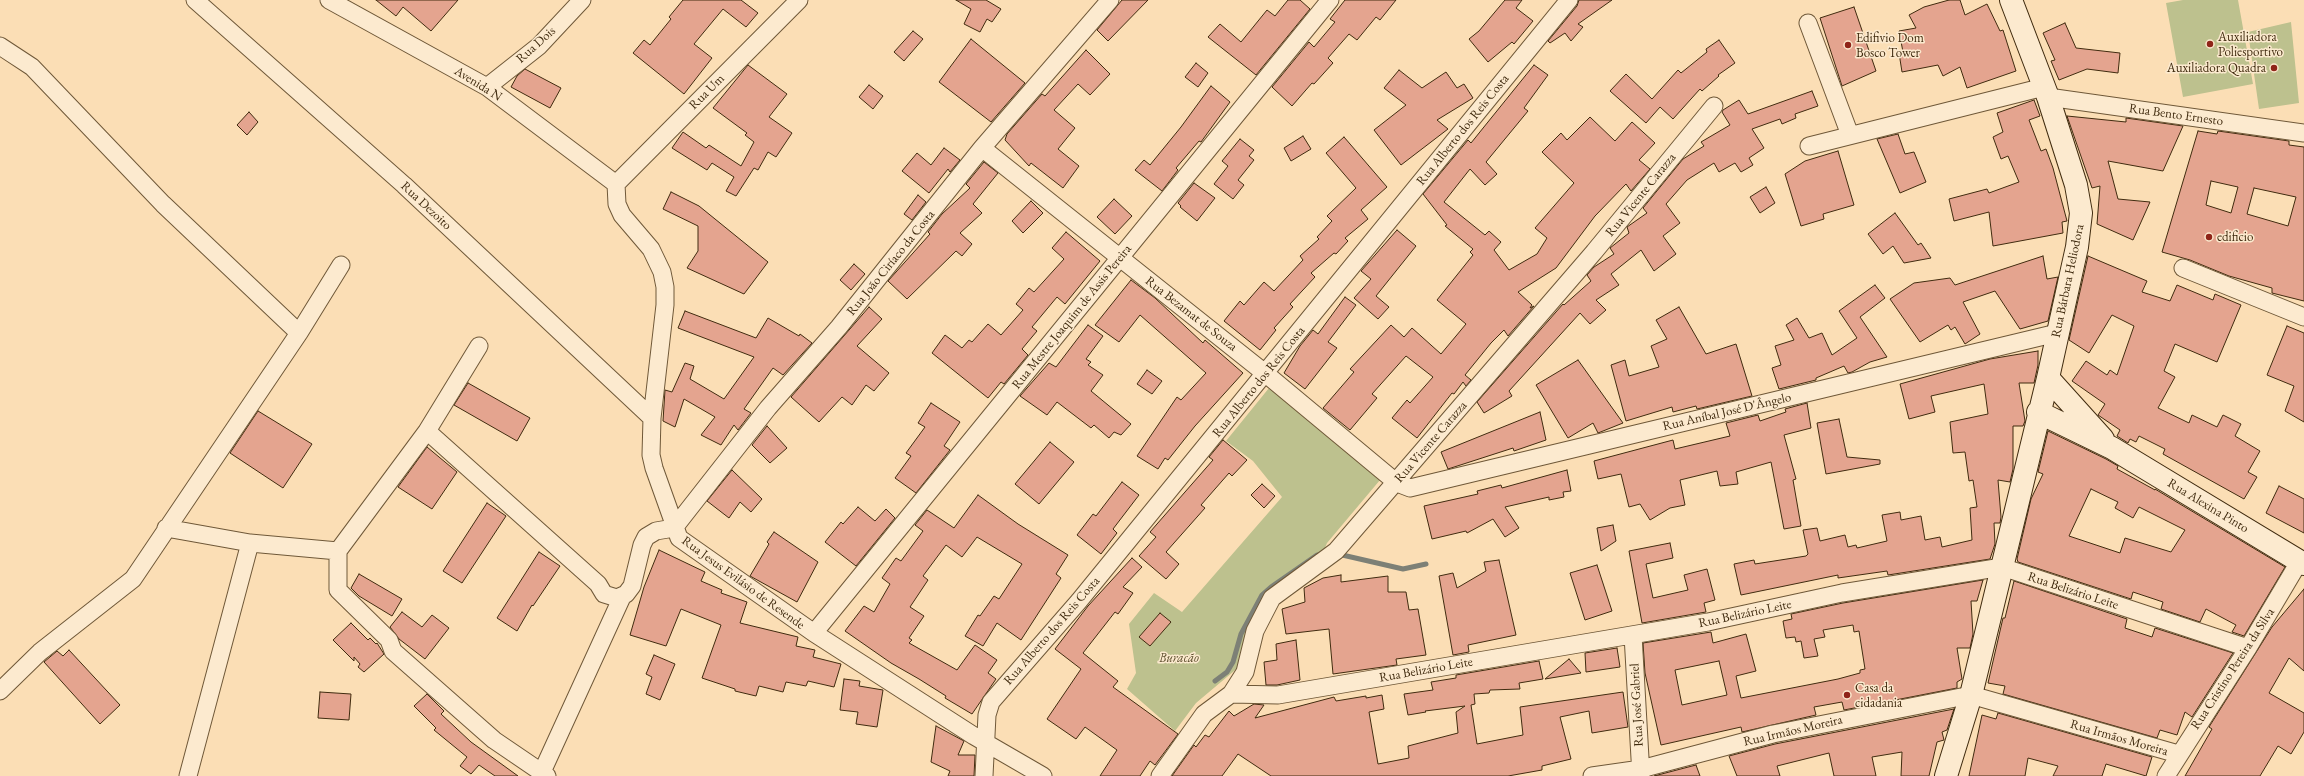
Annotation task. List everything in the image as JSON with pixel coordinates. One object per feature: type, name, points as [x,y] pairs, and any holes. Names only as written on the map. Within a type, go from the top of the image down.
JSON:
[{"type":"street","name":"Avenida N","points":[[329,0],[487,87],[616,184]]},
{"type":"street","name":"Rua Dois","points":[[487,87],[539,46],[582,0]]},
{"type":"street","name":"Rua Um","points":[[616,184],[799,0]]},
{"type":"street","name":"Rua João Ciríaco da Costa","points":[[674,528],[768,408],[839,327],[982,148],[1110,0]]},
{"type":"street","name":"Rua Mestre Joaquim de Assis Pereira","points":[[814,634],[1330,0]]},
{"type":"street","name":"Rua Alberto dos Reis Costa","points":[[984,776],[987,715],[991,702],[1079,601],[1266,374],[1569,0]]},
{"type":"street","name":"Rua Bárbara Heliodora","points":[[1946,776],[1971,695],[2038,412],[2048,378],[2077,247],[2082,213],[2076,185],[2046,92],[2011,0]]},
{"type":"street","name":"Rua Dezoito","points":[[203,3],[404,185],[652,418]]},
{"type":"street","points":[[1808,23],[1850,135]]},
{"type":"street","points":[[0,46],[32,67],[163,204],[299,333]]},
{"type":"street","name":"Rua Bento Ernesto","points":[[2046,92],[2304,133]]},
{"type":"street","points":[[1809,146],[1850,135],[2046,92]]},
{"type":"street","name":"Rua Vicente Carazza","points":[[1160,776],[1204,714],[1231,694],[1245,672],[1255,631],[1272,598],[1336,551],[1397,483],[1594,252],[1714,106]]},
{"type":"street","name":"Rua Bezamat de Souza","points":[[982,148],[1266,374],[1397,483]]},
{"type":"street","name":"Rua Jesus Evilásio de Resende","points":[[616,184],[617,204],[622,215],[651,248],[662,272],[666,305],[652,418],[651,455],[674,528],[679,538],[814,634],[985,742],[1043,776]]},
{"type":"street","points":[[0,691],[40,652],[133,579],[299,333],[341,264]]},
{"type":"street","points":[[2183,268],[2304,317]]},
{"type":"street","name":"Rua Aníbal José D'Ângelo","points":[[1397,483],[1410,488],[2057,333]]},
{"type":"street","points":[[479,346],[427,431],[338,551],[338,590],[389,640],[393,650],[494,740],[545,774],[622,597],[630,591],[642,544],[646,537],[656,531],[674,528]]},
{"type":"street","name":"Rua Alexina Pinto","points":[[2048,378],[2112,448]]},
{"type":"street","name":"Rua Alexina Pinto","points":[[2038,412],[2112,448],[2302,566]]},
{"type":"street","points":[[427,431],[598,584],[604,594],[611,598],[622,597]]},
{"type":"street","points":[[166,528],[250,543],[338,551]]},
{"type":"street","points":[[188,776],[250,543]]},
{"type":"street","name":"Rua Cristino Pereira da Silva","points":[[2166,776],[2178,754],[2302,566]]},
{"type":"street","name":"Rua Belizário Leite","points":[[1231,694],[1278,695],[1708,622],[1842,593],[2002,567],[2248,648]]},
{"type":"street","name":"Rua José Gabriel","points":[[1633,634],[1641,772]]},
{"type":"street","name":"Rua Irmãos Moreira","points":[[1592,776],[1641,772],[1773,734],[1971,695],[2178,754]]},
{"type":"green space","name":"Auxiliadora Poliesportivo","points":[[2183,0],[2238,0],[2253,84],[2183,97],[2166,3]]},
{"type":"green space","name":"Auxiliadora Quadra","points":[[2291,22],[2299,103],[2259,109],[2248,32]]},
{"type":"green space","name":"Buracão","points":[[1269,388],[1380,480],[1327,543],[1324,550],[1271,592],[1240,666],[1196,703],[1175,731],[1127,689],[1136,673],[1129,624],[1154,593],[1182,612],[1282,497],[1253,461],[1226,441]]},
{"type":"building","points":[[376,0],[458,0],[431,31],[403,7],[396,16]]},
{"type":"building","points":[[683,0],[741,0],[758,13],[746,27],[723,9],[694,44],[712,58],[684,94],[633,53],[644,40],[650,45],[671,19],[669,17]]},
{"type":"building","points":[[956,0],[986,0],[1001,9],[992,22],[987,19],[980,32],[964,24],[971,9]]},
{"type":"building","points":[[1122,0],[1148,0],[1108,41],[1097,30]]},
{"type":"building","points":[[1288,0],[1300,0],[1310,9],[1256,75],[1208,37],[1220,24],[1241,42],[1267,10],[1275,16]]},
{"type":"building","points":[[1345,0],[1396,0],[1380,20],[1376,17],[1357,40],[1349,34],[1328,58],[1333,63],[1314,84],[1312,83],[1292,106],[1272,87],[1309,42],[1314,47],[1335,22],[1330,19]]},
{"type":"building","points":[[1505,0],[1522,0],[1516,8],[1533,21],[1514,44],[1512,42],[1488,62],[1469,39],[1479,31]]},
{"type":"building","points":[[1579,0],[1612,0],[1578,24],[1583,27],[1571,41],[1565,33],[1550,43],[1548,41],[1577,6]]},
{"type":"building","points":[[1949,0],[1960,0],[1965,15],[1987,4],[2000,31],[2003,30],[2016,71],[1967,88],[1960,67],[1943,76],[1938,65],[1902,72],[1899,53],[1903,52],[1899,31],[1916,28],[1909,15],[1924,7]]},
{"type":"building","name":"Edifivio Dom Bosco Tower","points":[[1854,7],[1876,71],[1842,86],[1820,18]]},
{"type":"building","points":[[2065,23],[2076,48],[2120,53],[2118,73],[2087,69],[2059,80],[2051,61],[2055,60],[2043,33]]},
{"type":"building","points":[[913,31],[923,39],[904,61],[894,52]]},
{"type":"building","points":[[971,39],[1025,83],[991,122],[939,82]]},
{"type":"building","points":[[1719,40],[1735,63],[1718,75],[1719,76],[1702,91],[1700,89],[1673,119],[1660,107],[1646,123],[1610,91],[1626,74],[1652,99],[1678,70],[1681,73],[1707,52],[1706,49]]},
{"type":"building","points":[[1086,50],[1110,74],[1090,95],[1078,84],[1054,110],[1075,128],[1058,149],[1079,166],[1063,188],[1031,163],[1029,166],[1005,140],[1007,134],[1042,94],[1045,96]]},
{"type":"building","points":[[1196,63],[1208,73],[1198,87],[1185,77]]},
{"type":"building","points":[[748,65],[787,94],[769,117],[792,133],[776,157],[768,152],[758,170],[754,168],[736,196],[726,191],[734,177],[712,163],[707,170],[672,148],[683,132],[706,148],[709,145],[741,166],[754,142],[745,135],[747,133],[713,108]]},
{"type":"building","points":[[1534,65],[1548,75],[1524,108],[1528,111],[1486,162],[1497,174],[1485,185],[1470,169],[1444,202],[1485,235],[1489,231],[1501,242],[1494,250],[1509,270],[1537,254],[1547,238],[1535,228],[1574,183],[1542,152],[1561,133],[1567,140],[1590,117],[1615,141],[1632,122],[1655,143],[1639,160],[1650,169],[1631,191],[1626,184],[1595,216],[1556,268],[1518,292],[1532,305],[1530,308],[1534,306],[1508,336],[1504,330],[1491,343],[1465,375],[1471,380],[1466,386],[1463,382],[1454,394],[1452,393],[1417,438],[1392,418],[1407,400],[1410,403],[1433,377],[1406,356],[1372,394],[1377,398],[1350,430],[1323,408],[1354,372],[1350,369],[1391,325],[1404,337],[1412,328],[1441,354],[1466,324],[1437,300],[1473,255],[1470,252],[1473,249],[1445,226],[1447,225],[1423,194],[1468,140],[1471,143]]},
{"type":"building","points":[[525,69],[561,88],[550,108],[511,87],[517,76]]},
{"type":"building","points":[[1399,70],[1422,88],[1446,72],[1457,88],[1464,84],[1473,98],[1437,120],[1448,129],[1401,165],[1374,130],[1406,105],[1384,88]]},
{"type":"building","points":[[869,85],[883,96],[873,109],[859,97]]},
{"type":"building","points":[[1211,86],[1230,102],[1201,142],[1199,141],[1176,168],[1178,170],[1162,191],[1135,170],[1144,160],[1150,165],[1181,127]]},
{"type":"building","points":[[1812,91],[1818,106],[1795,114],[1796,118],[1782,124],[1780,119],[1752,129],[1764,148],[1749,158],[1753,165],[1741,172],[1735,163],[1719,172],[1714,163],[1687,180],[1666,204],[1680,223],[1663,236],[1676,254],[1654,271],[1641,250],[1611,274],[1619,285],[1596,300],[1606,310],[1590,324],[1580,313],[1509,391],[1512,396],[1484,413],[1477,402],[1563,304],[1564,305],[1591,281],[1587,275],[1594,267],[1614,254],[1610,248],[1629,233],[1627,227],[1647,213],[1643,208],[1683,159],[1704,146],[1701,142],[1730,125],[1722,112],[1723,110],[1739,100],[1748,114]]},
{"type":"building","points":[[2034,100],[2040,116],[2029,120],[2041,151],[2046,149],[2053,168],[2067,221],[2062,222],[2063,233],[1993,246],[1989,212],[1954,221],[1949,199],[1987,189],[1989,193],[2019,182],[2008,156],[2001,159],[1993,137],[2003,132],[1997,113]]},
{"type":"building","points":[[249,112],[258,122],[247,135],[237,125]]},
{"type":"building","points":[[2067,116],[2126,122],[2126,118],[2183,126],[2163,171],[2108,161],[2118,199],[2150,202],[2133,240],[2097,224],[2100,186],[2092,188]]},
{"type":"building","points":[[2198,131],[2217,134],[2218,131],[2289,141],[2289,145],[2304,147],[2304,301],[2272,293],[2272,288],[2229,276],[2190,260],[2162,252]],"holes":[[[2211,181],[2238,187],[2231,213],[2206,205]],[[2254,188],[2296,197],[2288,226],[2247,214]]]},
{"type":"building","points":[[1898,134],[1905,154],[1914,152],[1926,182],[1900,193],[1877,139]]},
{"type":"building","points":[[1303,136],[1311,149],[1291,161],[1284,148]]},
{"type":"building","points":[[1344,137],[1387,187],[1361,210],[1368,219],[1345,238],[1348,241],[1336,254],[1334,253],[1311,273],[1315,277],[1290,304],[1293,307],[1274,328],[1276,330],[1260,350],[1224,321],[1240,301],[1244,305],[1264,282],[1274,291],[1303,260],[1300,256],[1319,239],[1317,237],[1332,221],[1327,216],[1356,188],[1326,153]]},
{"type":"building","points":[[1240,139],[1254,150],[1249,156],[1254,160],[1238,180],[1244,185],[1233,199],[1214,184],[1228,166],[1222,161]]},
{"type":"building","points":[[944,148],[960,160],[950,172],[948,169],[929,193],[902,171],[917,153],[931,165]]},
{"type":"building","points":[[1838,151],[1854,205],[1823,214],[1824,219],[1801,226],[1785,174],[1805,161]]},
{"type":"building","points":[[984,162],[998,173],[973,204],[982,213],[960,233],[972,244],[962,256],[956,251],[907,299],[888,281],[930,234],[928,232],[942,214],[970,188],[966,184]]},
{"type":"building","points":[[1194,183],[1215,198],[1197,221],[1180,207],[1181,206],[1178,203]]},
{"type":"building","points":[[1766,187],[1775,203],[1760,213],[1750,197]]},
{"type":"building","points":[[671,192],[699,206],[768,262],[744,294],[687,268],[698,251],[698,226],[663,209]]},
{"type":"building","points":[[918,195],[926,202],[912,220],[904,214]]},
{"type":"building","points":[[1114,199],[1132,216],[1115,234],[1097,217]]},
{"type":"building","points":[[1031,201],[1043,213],[1023,233],[1012,221]]},
{"type":"building","points":[[1895,213],[1918,245],[1921,243],[1931,258],[1904,263],[1893,246],[1883,254],[1868,234]]},
{"type":"building","points":[[1397,230],[1416,246],[1376,296],[1389,307],[1378,319],[1354,298],[1371,279],[1361,271]]},
{"type":"building","points":[[1066,232],[1100,261],[1065,304],[1057,297],[1032,327],[1037,331],[1022,349],[1028,355],[1004,384],[1001,382],[988,398],[932,353],[945,335],[962,348],[969,340],[972,342],[988,324],[1001,335],[1023,310],[1016,304],[1029,288],[1034,292],[1064,259],[1052,248]]},
{"type":"building","points":[[2043,256],[2047,279],[2058,277],[2048,321],[2020,329],[1995,291],[1963,302],[1980,334],[1965,344],[1955,327],[1951,330],[1948,325],[1920,342],[1890,299],[1914,283],[1950,278],[1955,285]]},
{"type":"building","points":[[2088,256],[2147,281],[2142,292],[2170,301],[2177,285],[2213,300],[2215,294],[2241,305],[2217,362],[2175,344],[2164,371],[2175,377],[2158,408],[2189,423],[2192,415],[2217,427],[2223,415],[2241,424],[2235,436],[2260,451],[2248,472],[2257,477],[2244,499],[2163,454],[2165,449],[2139,436],[2136,442],[2130,439],[2128,443],[2117,436],[2120,430],[2098,415],[2105,404],[2072,381],[2086,361],[2107,375],[2110,370],[2117,375],[2134,326],[2112,315],[2089,353],[2069,340]]},
{"type":"building","points":[[854,264],[865,274],[851,290],[840,280]]},
{"type":"building","points":[[1131,280],[1155,298],[1203,343],[1205,340],[1243,373],[1195,426],[1168,460],[1165,458],[1158,469],[1137,456],[1177,397],[1181,400],[1206,373],[1140,315],[1119,342],[1095,325]]},
{"type":"building","points":[[1875,285],[1885,298],[1860,317],[1887,357],[1870,362],[1852,372],[1848,373],[1844,366],[1816,378],[1816,380],[1779,389],[1772,368],[1781,365],[1775,346],[1794,340],[1786,325],[1797,318],[1809,338],[1822,333],[1832,355],[1857,338],[1839,311]]},
{"type":"building","points":[[1345,297],[1356,305],[1328,342],[1337,348],[1305,389],[1284,373],[1300,346],[1313,330],[1318,334]]},
{"type":"building","points":[[869,307],[882,319],[857,346],[889,373],[874,391],[866,385],[852,405],[842,397],[819,422],[791,397]]},
{"type":"building","points":[[1679,307],[1706,354],[1736,344],[1752,396],[1697,409],[1696,406],[1673,412],[1672,407],[1626,421],[1611,365],[1625,360],[1629,376],[1659,367],[1651,346],[1667,339],[1656,320]]},
{"type":"building","points":[[685,311],[756,338],[768,318],[799,336],[800,334],[812,343],[783,375],[773,368],[744,409],[751,413],[738,430],[734,425],[721,445],[701,435],[715,417],[684,399],[675,427],[663,421],[665,390],[672,392],[685,363],[694,366],[690,379],[724,399],[754,357],[678,328]]},
{"type":"building","points":[[1088,325],[1103,336],[1086,359],[1091,362],[1088,365],[1103,375],[1091,391],[1131,424],[1121,435],[1114,432],[1109,438],[1094,425],[1091,428],[1057,402],[1047,415],[1020,396],[1049,363],[1056,367]]},
{"type":"building","points":[[2287,326],[2304,333],[2304,422],[2285,411],[2294,386],[2267,375]]},
{"type":"building","points":[[2038,351],[2038,365],[2034,383],[2019,383],[2025,421],[2023,426],[2013,426],[2013,469],[2010,482],[1998,480],[2001,517],[2000,523],[1994,523],[1995,544],[1990,559],[1888,575],[1887,571],[1838,578],[1838,575],[1741,595],[1734,564],[1754,560],[1755,564],[1806,556],[1808,554],[1803,530],[1817,528],[1820,541],[1845,535],[1848,547],[1856,545],[1857,548],[1887,541],[1882,515],[1900,512],[1901,520],[1921,516],[1925,540],[1940,537],[1942,547],[1972,540],[1970,508],[1977,507],[1973,480],[1969,481],[1965,452],[1953,453],[1950,422],[1988,414],[1984,384],[1931,396],[1935,412],[1909,419],[1900,384],[1990,359]]},
{"type":"building","points":[[1578,360],[1623,423],[1598,433],[1593,423],[1568,438],[1536,385]]},
{"type":"building","points":[[1147,370],[1162,381],[1152,394],[1137,384]]},
{"type":"building","points":[[468,383],[530,418],[517,441],[454,405]]},
{"type":"building","points":[[931,403],[960,422],[944,446],[950,450],[916,493],[895,478],[911,456],[906,453],[925,427],[918,423]]},
{"type":"building","points":[[1807,403],[1811,428],[1784,435],[1796,479],[1793,480],[1801,526],[1784,529],[1771,462],[1736,472],[1738,484],[1720,486],[1717,471],[1680,480],[1685,505],[1670,508],[1650,520],[1640,504],[1629,507],[1621,474],[1598,479],[1594,461],[1673,440],[1675,449],[1730,436],[1726,423],[1758,415],[1760,421],[1786,412],[1785,409]]},
{"type":"building","points":[[258,411],[312,444],[283,488],[230,453]]},
{"type":"building","points":[[1540,412],[1546,440],[1514,451],[1513,448],[1448,469],[1441,452]]},
{"type":"building","points":[[1839,419],[1847,457],[1880,460],[1880,464],[1826,474],[1817,423]]},
{"type":"building","points":[[767,426],[787,448],[770,463],[752,445]]},
{"type":"building","points":[[2048,431],[2106,459],[2118,466],[2117,469],[2155,489],[2285,567],[2244,636],[2232,632],[2236,625],[2206,609],[2200,622],[2161,609],[2163,602],[2133,592],[2131,599],[2018,562],[2017,559],[2031,499],[2043,474],[2038,472]],"holes":[[[2091,489],[2118,502],[2115,508],[2133,518],[2139,507],[2185,530],[2171,552],[2125,538],[2120,553],[2069,536]]]},
{"type":"building","points":[[1223,440],[1247,460],[1232,476],[1229,473],[1201,505],[1205,508],[1166,552],[1179,564],[1166,579],[1139,556],[1156,537],[1150,532],[1213,460],[1209,457]]},
{"type":"building","points":[[1050,442],[1074,462],[1039,504],[1015,484]]},
{"type":"building","points":[[427,447],[457,472],[432,509],[398,487]]},
{"type":"building","points":[[732,470],[762,499],[751,512],[740,502],[729,518],[707,501]]},
{"type":"building","points":[[1567,470],[1571,491],[1563,492],[1564,497],[1549,500],[1549,497],[1505,507],[1519,528],[1505,537],[1493,519],[1467,533],[1466,531],[1432,539],[1424,506],[1478,494],[1477,491],[1501,485],[1502,488]]},
{"type":"building","points":[[1122,482],[1139,495],[1113,529],[1117,533],[1101,554],[1077,535],[1093,514],[1096,516]]},
{"type":"building","points":[[1262,484],[1275,496],[1264,508],[1251,495]]},
{"type":"building","points":[[2279,486],[2304,499],[2304,533],[2266,513]]},
{"type":"building","points":[[978,495],[1018,524],[1068,555],[1056,574],[1061,578],[1021,640],[997,623],[983,646],[965,636],[978,615],[980,616],[994,596],[999,599],[1022,564],[977,537],[962,557],[946,545],[923,576],[928,580],[910,607],[924,616],[909,638],[912,640],[909,643],[957,670],[975,645],[997,660],[988,673],[996,679],[972,714],[945,698],[946,696],[919,679],[891,663],[845,631],[864,606],[874,612],[890,584],[882,578],[896,558],[901,561],[923,531],[915,525],[927,510],[954,528]]},
{"type":"building","points":[[487,503],[506,516],[462,583],[443,571]]},
{"type":"building","points":[[858,507],[875,521],[886,509],[895,518],[856,566],[825,542],[841,522],[843,524]]},
{"type":"building","points":[[1613,525],[1616,541],[1601,551],[1597,528]]},
{"type":"building","points":[[774,532],[818,562],[797,602],[750,576],[769,544],[767,542]]},
{"type":"building","points":[[1670,543],[1673,558],[1646,564],[1653,598],[1688,590],[1684,575],[1707,569],[1715,600],[1704,603],[1706,612],[1642,623],[1629,551]]},
{"type":"building","points":[[659,550],[705,572],[701,581],[722,590],[721,593],[747,602],[740,623],[798,637],[796,646],[815,650],[813,657],[841,664],[834,687],[808,681],[806,686],[786,682],[783,692],[759,686],[756,696],[735,691],[735,689],[702,678],[721,625],[681,609],[666,646],[630,635],[644,587]]},
{"type":"building","points":[[539,552],[560,566],[533,606],[532,605],[517,631],[497,618]]},
{"type":"building","points":[[1132,558],[1142,567],[1123,587],[1133,593],[1118,614],[1115,612],[1083,653],[1118,681],[1113,687],[1178,734],[1155,765],[1150,761],[1140,776],[1100,776],[1117,750],[1085,727],[1076,739],[1047,719],[1081,669],[1055,649],[1088,606]]},
{"type":"building","points":[[1499,560],[1516,635],[1468,645],[1469,652],[1453,655],[1439,576],[1453,573],[1457,588],[1486,571],[1484,562]]},
{"type":"building","points":[[1597,565],[1612,611],[1585,620],[1570,573]]},
{"type":"building","points":[[359,574],[402,599],[392,616],[359,596],[351,588]]},
{"type":"building","points":[[1341,575],[1341,582],[1388,576],[1388,592],[1406,592],[1409,610],[1418,609],[1426,655],[1396,659],[1397,665],[1333,674],[1329,629],[1286,634],[1282,609],[1305,602],[1304,588],[1323,578]]},
{"type":"building","points":[[1983,580],[1977,601],[1971,601],[1973,634],[1970,648],[1957,648],[1962,679],[1957,682],[1957,688],[1844,710],[1842,702],[1814,707],[1816,715],[1742,732],[1741,727],[1661,745],[1645,673],[1643,643],[1711,632],[1713,643],[1746,634],[1756,671],[1736,676],[1741,698],[1838,679],[1860,673],[1860,670],[1865,669],[1859,631],[1854,632],[1853,625],[1823,630],[1825,637],[1814,639],[1818,656],[1804,658],[1801,641],[1796,642],[1795,637],[1786,638],[1783,621],[1792,619],[1791,614],[1843,603]],"holes":[[[1719,661],[1727,695],[1682,705],[1675,670]]]},
{"type":"building","points":[[2014,581],[2127,619],[2125,628],[2152,637],[2155,628],[2233,653],[2192,717],[2185,712],[2177,735],[2160,730],[2157,738],[2003,694],[2005,686],[1988,683],[2003,618],[2005,618]]},
{"type":"building","points":[[2304,589],[2304,671],[2289,658],[2269,693],[2304,713],[2304,732],[2291,754],[2278,746],[2260,776],[2185,776],[2212,729],[2209,727],[2272,627]]},
{"type":"building","points":[[402,612],[422,627],[432,615],[449,628],[425,659],[399,639],[390,627]]},
{"type":"building","points":[[1160,613],[1171,622],[1150,646],[1139,637]]},
{"type":"building","points":[[351,623],[368,640],[370,638],[376,644],[377,643],[384,654],[364,672],[358,667],[360,664],[354,657],[354,661],[333,640]]},
{"type":"building","points":[[1296,640],[1300,680],[1277,685],[1266,685],[1264,662],[1277,660],[1276,644]]},
{"type":"building","points":[[1617,648],[1620,667],[1586,672],[1585,653]]},
{"type":"building","points":[[69,650],[120,705],[100,724],[44,662],[57,651],[63,656]]},
{"type":"building","points":[[654,655],[675,664],[660,700],[646,694],[652,677],[646,674]]},
{"type":"building","points":[[1569,659],[1581,673],[1545,679]]},
{"type":"building","points":[[1539,661],[1543,679],[1519,683],[1520,689],[1490,690],[1489,693],[1474,694],[1475,704],[1471,705],[1477,744],[1523,735],[1520,707],[1623,692],[1628,727],[1592,733],[1589,711],[1560,717],[1571,759],[1542,766],[1542,770],[1508,776],[1271,776],[1238,754],[1222,776],[1172,776],[1194,745],[1196,747],[1205,735],[1209,737],[1229,711],[1234,716],[1254,704],[1264,705],[1255,718],[1334,697],[1336,701],[1382,695],[1384,709],[1369,712],[1378,764],[1409,758],[1408,746],[1458,733],[1456,712],[1465,706],[1425,711],[1426,712],[1408,715],[1404,694],[1433,690],[1431,682],[1456,678],[1456,675]]},
{"type":"building","points":[[844,679],[860,681],[859,686],[883,690],[877,727],[856,724],[858,712],[840,710]]},
{"type":"building","points":[[320,692],[351,694],[349,720],[318,718]]},
{"type":"building","points":[[427,694],[444,711],[441,714],[471,742],[518,776],[495,776],[479,765],[471,774],[460,766],[467,757],[434,730],[436,728],[414,706]]},
{"type":"building","points":[[1954,709],[1947,730],[1942,732],[1944,740],[1937,742],[1929,776],[1901,776],[1902,752],[1872,757],[1876,776],[1834,776],[1829,753],[1777,766],[1780,776],[1737,776],[1729,756],[1775,744]]},
{"type":"building","points":[[1998,713],[2152,757],[2146,776],[2106,764],[2102,776],[2053,776],[2058,766],[2028,758],[2025,776],[1969,776],[1982,715],[1996,719]]},
{"type":"building","points":[[936,726],[964,741],[958,755],[975,755],[974,776],[948,776],[950,771],[931,762]]},
{"type":"building","points":[[1696,765],[1700,776],[1654,776]]},
{"type":"waterway","points":[[1338,554],[1403,569],[1426,564]]},
{"type":"waterway","points":[[1215,681],[1227,672],[1233,662],[1241,634],[1262,595],[1317,555],[1320,555]]},
{"type":"place","name":"Auxiliadora Poliesportivo","points":[[2210,44]]},
{"type":"place","name":"Edifivio Dom Bosco Tower","points":[[1848,45]]},
{"type":"place","name":"Auxiliadora Quadra","points":[[2274,68]]},
{"type":"place","name":"edificio","points":[[2209,237]]},
{"type":"place","name":"Casa da cidadania","points":[[1847,695]]}]
